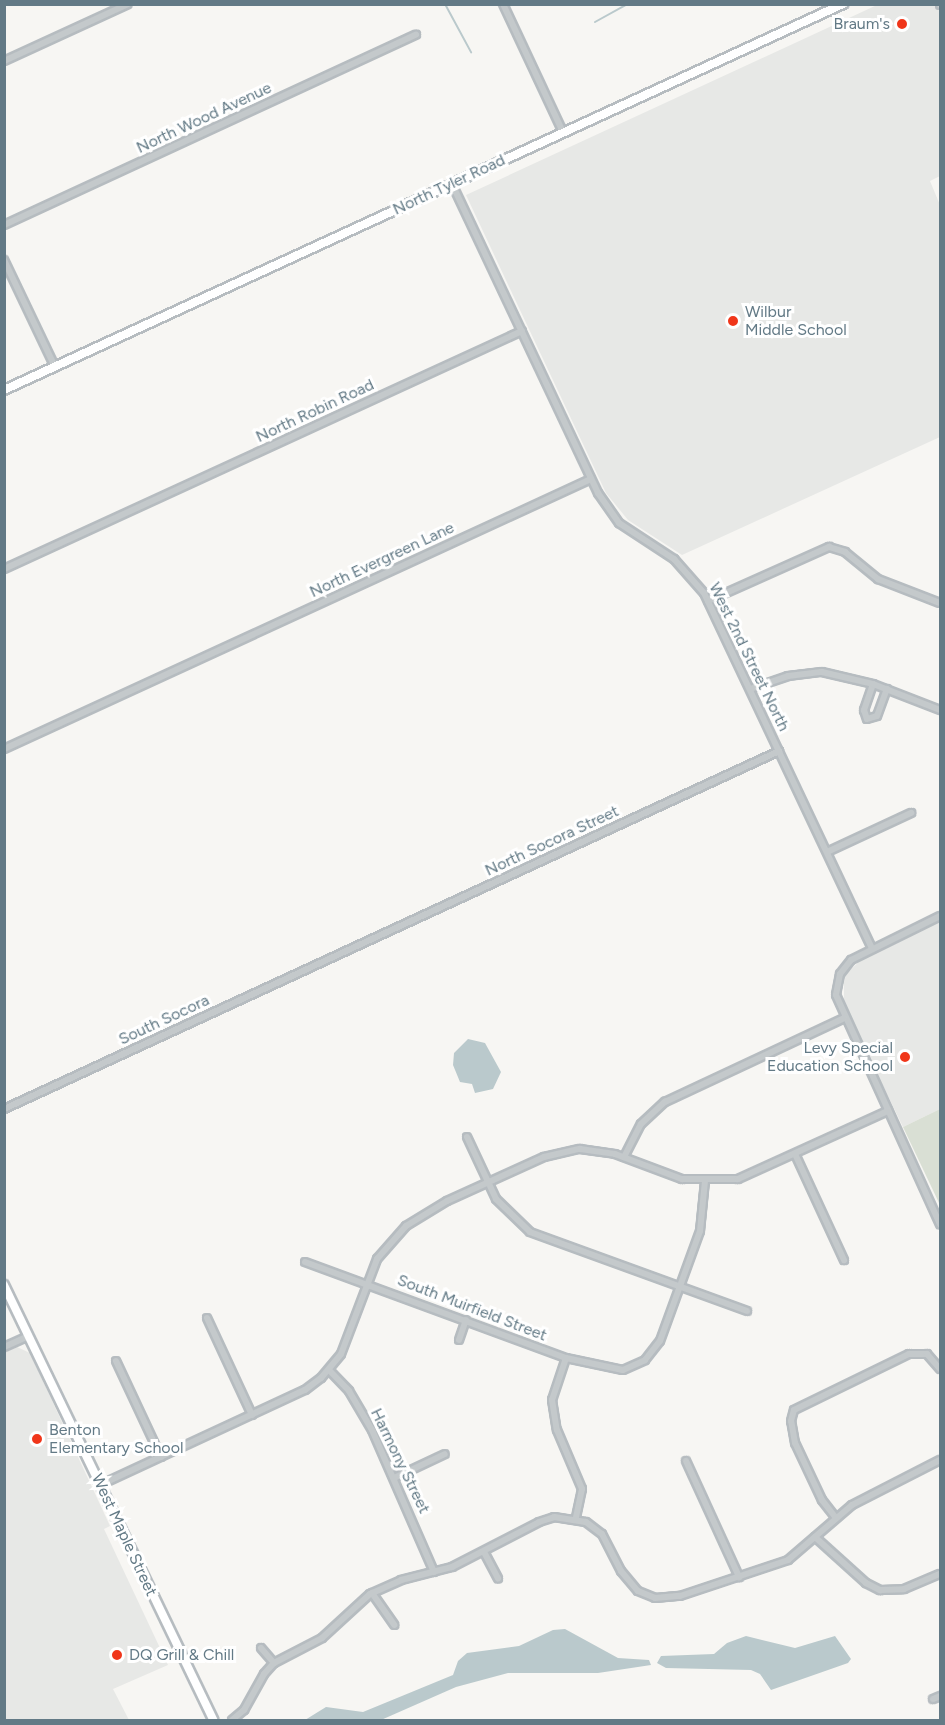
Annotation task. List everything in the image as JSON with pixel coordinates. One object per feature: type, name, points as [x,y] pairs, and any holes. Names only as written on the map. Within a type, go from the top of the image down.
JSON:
[{"type":"main road","name":"North Tyler Road","points":[[4,390],[843,4]]},
{"type":"main road","name":"West Maple Street","points":[[4,1285],[213,1720]]},
{"type":"street","points":[[4,61],[128,4]]},
{"type":"street","points":[[503,4],[563,132]]},
{"type":"street","name":"North Wood Avenue","points":[[4,225],[416,35]]},
{"type":"street","name":"West 2nd Street North","points":[[452,184],[591,479],[619,523],[686,569],[708,601],[872,948]]},
{"type":"street","points":[[4,260],[55,367]]},
{"type":"street","name":"North Robin Road","points":[[4,570],[522,331]]},
{"type":"street","name":"North Evergreen Lane","points":[[4,749],[591,479]]},
{"type":"street","points":[[708,601],[818,549],[840,549],[878,579],[940,603]]},
{"type":"street","points":[[750,689],[772,680],[822,672],[873,684],[940,710]]},
{"type":"street","points":[[873,684],[864,710],[867,719],[877,716],[887,689]]},
{"type":"street","name":"North Socora Street","points":[[335,956],[779,751]]},
{"type":"street","points":[[827,852],[911,813]]},
{"type":"street","points":[[940,916],[851,960],[840,974],[836,995],[844,1018],[940,1224]]},
{"type":"street","name":"South Socora","points":[[4,1108],[335,956]]},
{"type":"street","points":[[624,1157],[641,1124],[665,1102],[844,1018]]},
{"type":"street","points":[[100,1485],[305,1390],[329,1370],[341,1354],[377,1258],[406,1226],[425,1212],[563,1151],[597,1150],[624,1157],[682,1179],[705,1181],[738,1179],[888,1111]]},
{"type":"street","points":[[466,1137],[504,1210],[530,1232],[747,1311]]},
{"type":"street","points":[[795,1154],[844,1260]]},
{"type":"street","name":"South Muirfield Street","points":[[305,1262],[566,1358],[615,1371],[636,1367],[654,1352],[680,1288],[700,1231],[705,1181]]},
{"type":"street","points":[[207,1318],[252,1415]]},
{"type":"street","points":[[459,1340],[466,1320]]},
{"type":"street","points":[[4,1347],[29,1336]]},
{"type":"street","points":[[836,1518],[822,1500],[795,1443],[791,1421],[794,1410],[909,1354],[927,1354],[940,1369]]},
{"type":"street","points":[[566,1358],[555,1386],[553,1407],[557,1430],[582,1489],[576,1518]]},
{"type":"street","points":[[116,1360],[161,1457]]},
{"type":"street","name":"Harmony Street","points":[[329,1370],[360,1408],[394,1478],[434,1572]]},
{"type":"street","points":[[394,1478],[446,1454]]},
{"type":"street","points":[[232,1720],[244,1710],[264,1674],[274,1663],[322,1638],[372,1593],[484,1552],[538,1522],[554,1517],[576,1518],[595,1527],[628,1581],[652,1597],[680,1596],[788,1560],[836,1518],[881,1489],[940,1460]]},
{"type":"street","points":[[686,1461],[739,1577]]},
{"type":"street","points":[[815,1537],[866,1582],[880,1590],[904,1589],[940,1574]]},
{"type":"street","points":[[484,1552],[498,1578]]},
{"type":"street","points":[[372,1593],[394,1625]]},
{"type":"street","points":[[261,1648],[274,1663]]},
{"type":"street","points":[[933,1699],[940,1695]]},
{"type":"shaded area","name":"Wilbur Middle School","points":[[877,5],[940,5],[940,176],[930,181],[940,205],[940,437],[682,555],[628,520],[606,493],[466,195]]},
{"type":"shaded area","name":"Levy Special Education School","points":[[940,922],[940,1109],[903,1127],[844,1005],[844,976],[865,956]]},
{"type":"shaded area","points":[[468,1039],[485,1043],[501,1072],[493,1089],[475,1093],[472,1084],[460,1082],[453,1065],[454,1053]]},
{"type":"shaded area","points":[[940,1109],[940,1205],[903,1127]]},
{"type":"shaded area","points":[[17,1347],[30,1353],[110,1526],[104,1529],[168,1665],[113,1689],[129,1720],[5,1720],[4,1353]]},
{"type":"shaded area","points":[[565,1629],[618,1658],[649,1660],[651,1665],[598,1673],[508,1673],[456,1687],[381,1720],[305,1720],[326,1707],[363,1712],[453,1675],[458,1661],[467,1653],[519,1646],[553,1630]]},
{"type":"shaded area","points":[[746,1636],[795,1648],[835,1636],[851,1659],[848,1663],[771,1690],[760,1674],[751,1670],[666,1668],[657,1663],[661,1656],[714,1654],[727,1643]]},
{"type":"waterway","points":[[445,4],[471,52]]},
{"type":"waterway","points":[[595,22],[628,4]]},
{"type":"place","name":"Braum's","points":[[902,24]]},
{"type":"place","name":"Wilbur Middle School","points":[[733,321]]},
{"type":"place","name":"Levy Special Education School","points":[[905,1057]]},
{"type":"place","name":"Benton Elementary School","points":[[37,1439]]},
{"type":"place","name":"DQ Grill & Chill","points":[[117,1655]]}]
